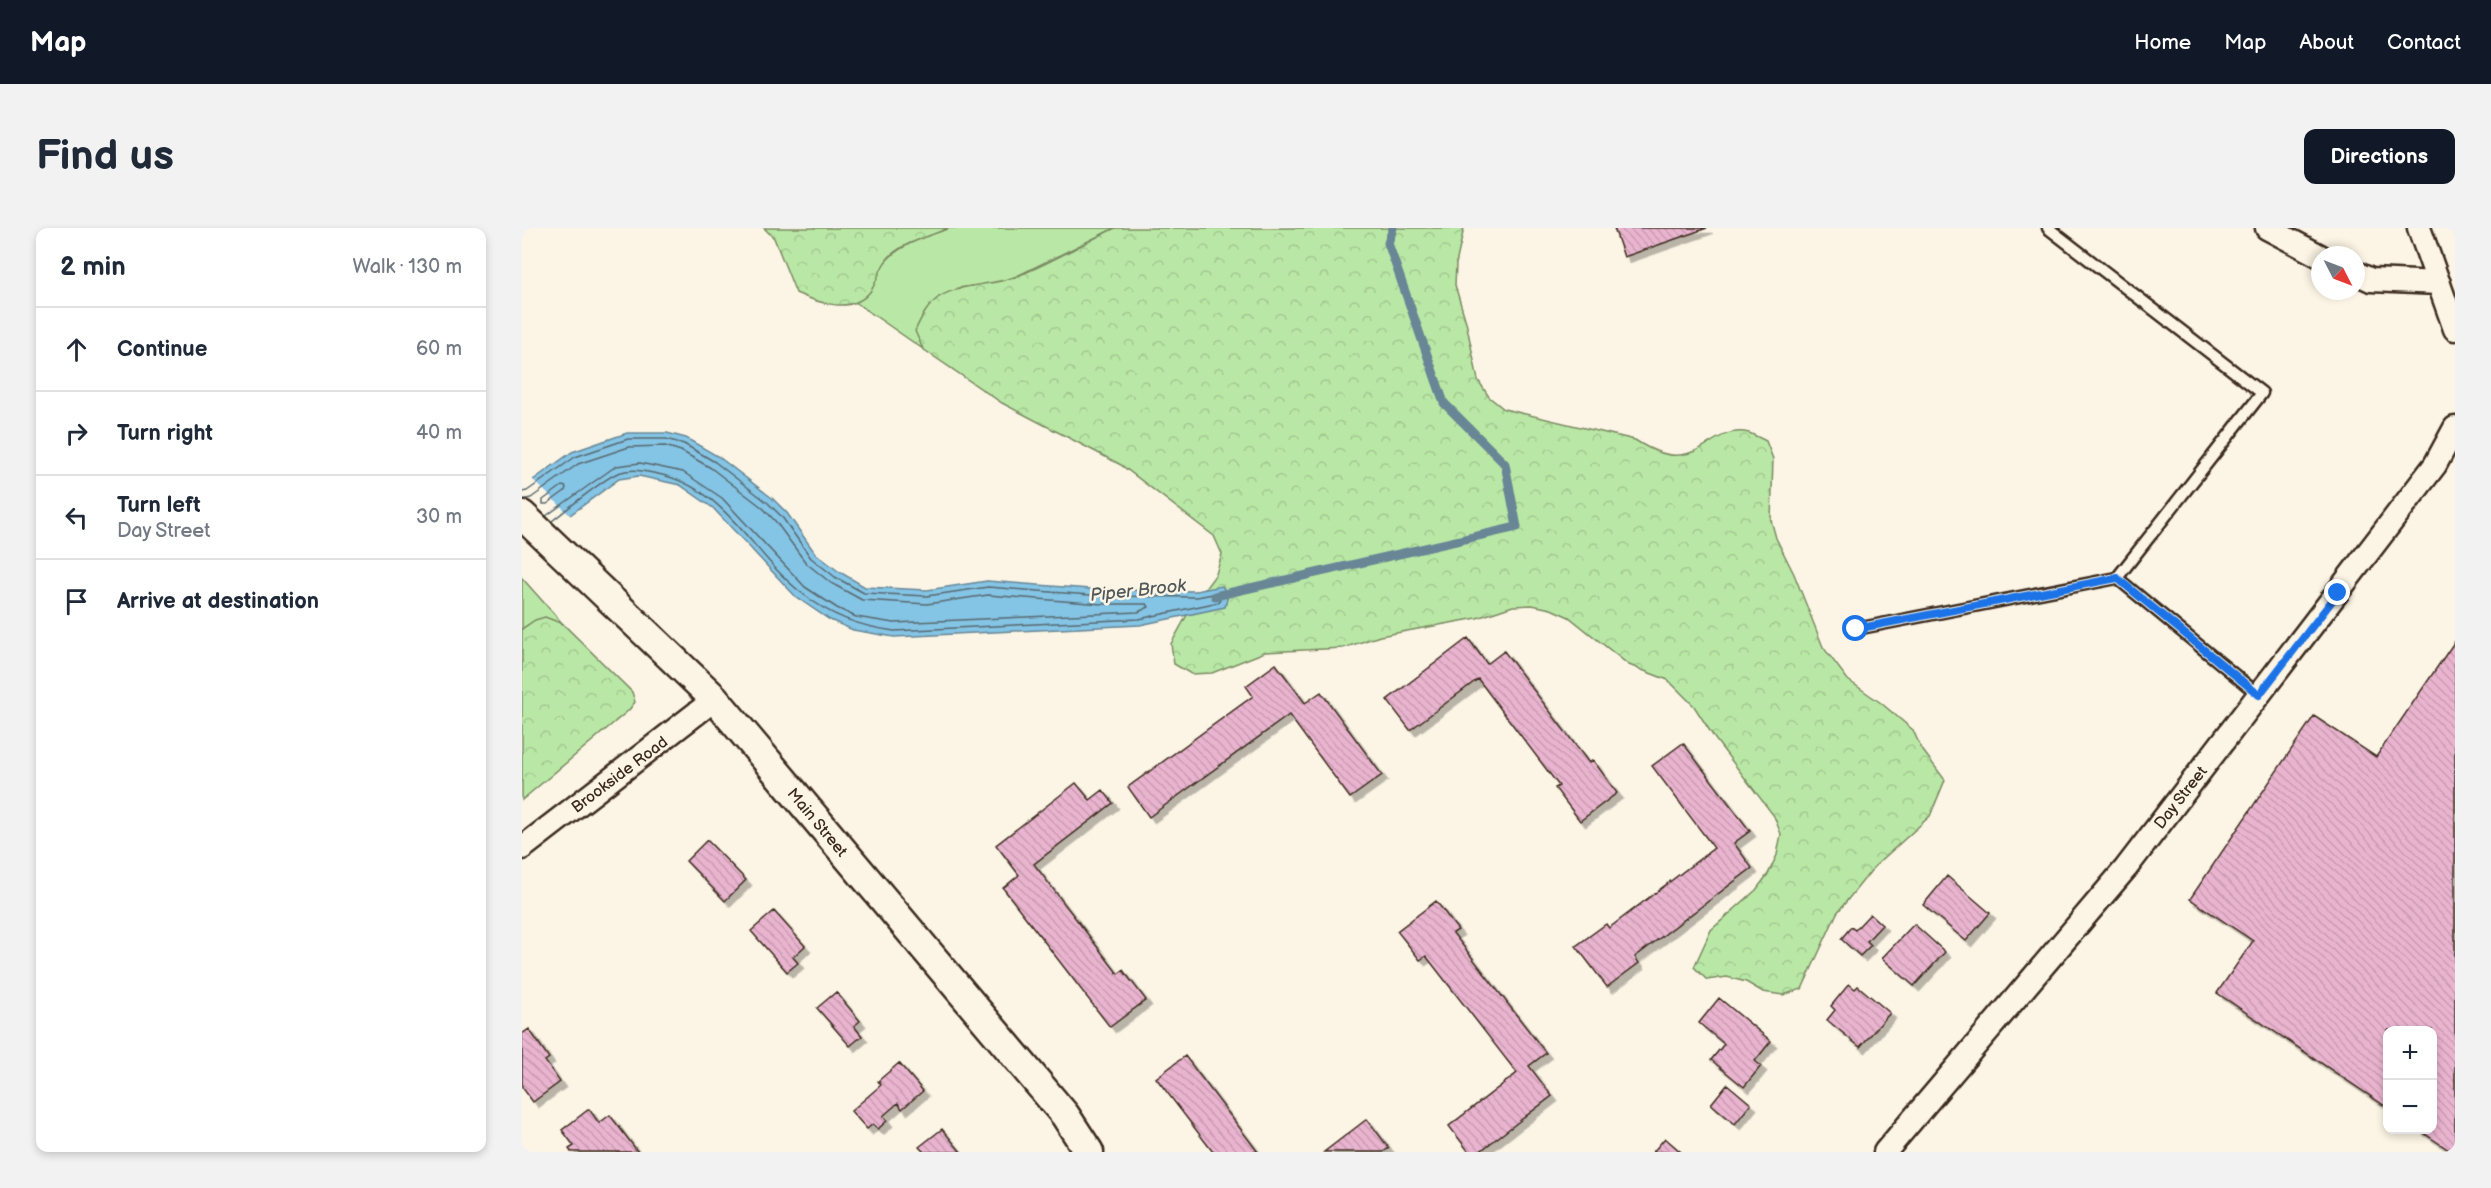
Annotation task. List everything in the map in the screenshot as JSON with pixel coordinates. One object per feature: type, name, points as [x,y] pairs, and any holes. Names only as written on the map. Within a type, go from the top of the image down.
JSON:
[{"type":"street","points":[[2267,228],[2311,251]]},
{"type":"street","points":[[2419,228],[2455,329]]},
{"type":"street","points":[[2365,277],[2371,280],[2439,283]]},
{"type":"street","name":"Day Street","points":[[1885,1152],[2126,868],[2435,465],[2455,428]]},
{"type":"street","name":"Main Street","points":[[522,515],[715,699],[1065,1115],[1089,1152]]},
{"type":"street","name":"Brookside Road","points":[[522,848],[715,699]]},
{"type":"lane","points":[[1856,629],[2117,578],[2262,393],[2048,228]]},
{"type":"lane","points":[[2117,578],[2259,695]]},
{"type":"green space","points":[[764,228],[949,228],[896,251],[884,264],[872,289],[864,297],[846,305],[836,305],[796,293],[774,238]]},
{"type":"green space","points":[[949,228],[1115,228],[1017,276],[998,283],[958,288],[916,331],[923,349],[855,302],[869,290],[880,269],[894,254],[911,243]]},
{"type":"green space","points":[[1115,228],[1464,228],[1456,264],[1455,285],[1466,322],[1478,380],[1489,397],[1504,409],[1635,440],[1657,451],[1674,455],[1688,454],[1722,436],[1735,432],[1749,433],[1766,441],[1773,459],[1771,520],[1776,538],[1794,574],[1823,647],[1848,680],[1881,703],[1913,730],[1921,748],[1945,780],[1930,816],[1874,867],[1837,913],[1802,989],[1783,995],[1763,992],[1746,982],[1727,977],[1707,980],[1694,967],[1711,930],[1756,890],[1768,874],[1777,855],[1781,834],[1774,816],[1715,739],[1694,706],[1668,680],[1629,665],[1569,617],[1551,609],[1532,605],[1513,606],[1477,618],[1380,636],[1343,648],[1265,652],[1212,673],[1191,674],[1174,664],[1171,644],[1191,608],[1216,574],[1222,554],[1214,536],[1121,465],[1002,403],[923,349],[915,331],[928,308],[948,292],[1015,277]]},
{"type":"green space","points":[[522,578],[563,624],[542,619],[522,629]]},
{"type":"green space","points":[[545,617],[563,624],[632,692],[635,702],[629,710],[522,800],[522,629],[535,620]]},
{"type":"water","points":[[627,433],[667,433],[686,438],[719,457],[772,498],[787,513],[815,553],[838,571],[865,587],[927,590],[987,581],[1103,590],[1196,591],[1222,586],[1228,595],[1225,607],[1140,625],[894,637],[853,630],[830,620],[796,597],[713,508],[680,485],[639,476],[619,479],[536,540],[522,488],[572,452]]},
{"type":"pier","points":[[530,477],[572,517],[537,543],[522,548],[522,484]]},
{"type":"building","points":[[1614,228],[1707,228],[1624,257]]},
{"type":"building","points":[[1468,638],[1487,664],[1504,651],[1589,763],[1593,760],[1617,793],[1580,821],[1555,788],[1559,786],[1478,679],[1410,730],[1387,700]]},
{"type":"building","points":[[2455,641],[2455,1152],[2425,1134],[2437,1134],[2437,1026],[2383,1026],[2383,1105],[2217,993],[2253,941],[2190,899],[2314,716],[2376,757]]},
{"type":"building","points":[[1276,664],[1305,703],[1321,692],[1382,775],[1350,798],[1289,715],[1149,817],[1128,787],[1253,696],[1246,686]]},
{"type":"building","points":[[1683,743],[1750,831],[1734,843],[1752,868],[1635,957],[1639,963],[1607,987],[1576,946],[1606,924],[1609,928],[1714,848],[1652,766]]},
{"type":"building","points":[[1076,783],[1090,800],[1103,790],[1113,803],[1034,864],[1118,974],[1123,970],[1146,1000],[1110,1027],[1003,888],[1019,875],[996,845]]},
{"type":"building","points":[[707,840],[746,880],[725,901],[686,861]]},
{"type":"building","points":[[1947,876],[1990,913],[1966,941],[1923,905]]},
{"type":"building","points":[[1436,901],[1458,930],[1453,933],[1546,1053],[1529,1066],[1552,1096],[1479,1152],[1469,1152],[1449,1126],[1517,1073],[1426,956],[1420,960],[1397,931]]},
{"type":"building","points":[[774,911],[805,946],[793,957],[798,963],[787,972],[751,931]]},
{"type":"building","points":[[1870,914],[1882,925],[1867,941],[1871,945],[1860,956],[1841,939],[1851,927],[1855,930]]},
{"type":"building","points":[[1914,924],[1945,952],[1914,986],[1882,958]]},
{"type":"building","points":[[1849,984],[1855,989],[1858,986],[1890,1013],[1860,1047],[1827,1020],[1835,1010],[1831,1006]]},
{"type":"building","points":[[836,992],[860,1021],[854,1026],[862,1036],[850,1046],[817,1008]]},
{"type":"building","points":[[1719,998],[1771,1041],[1755,1061],[1761,1066],[1744,1087],[1711,1060],[1724,1044],[1699,1023]]},
{"type":"building","points":[[529,1029],[549,1058],[545,1061],[560,1082],[533,1102],[522,1087],[522,1034]]},
{"type":"building","points":[[1185,1056],[1258,1152],[1213,1152],[1156,1078]]},
{"type":"building","points":[[899,1063],[923,1091],[902,1109],[898,1103],[883,1116],[887,1121],[878,1129],[873,1124],[867,1129],[851,1111],[881,1085],[878,1081]]},
{"type":"building","points":[[1727,1084],[1751,1104],[1735,1124],[1711,1104]]},
{"type":"building","points":[[589,1109],[599,1123],[610,1115],[638,1152],[571,1152],[569,1149],[574,1146],[562,1130]]},
{"type":"building","points":[[1367,1119],[1389,1148],[1383,1152],[1324,1152]]},
{"type":"building","points":[[942,1129],[961,1152],[924,1152],[919,1147]]},
{"type":"building","points":[[1665,1138],[1681,1152],[1653,1152]]},
{"type":"waterway","name":"Piper Brook","points":[[1215,596],[1517,527],[1505,464],[1444,403],[1388,243],[1393,228]]},
{"type":"route","points":[[1856,629],[2117,578],[2259,695],[2338,593]]}]
